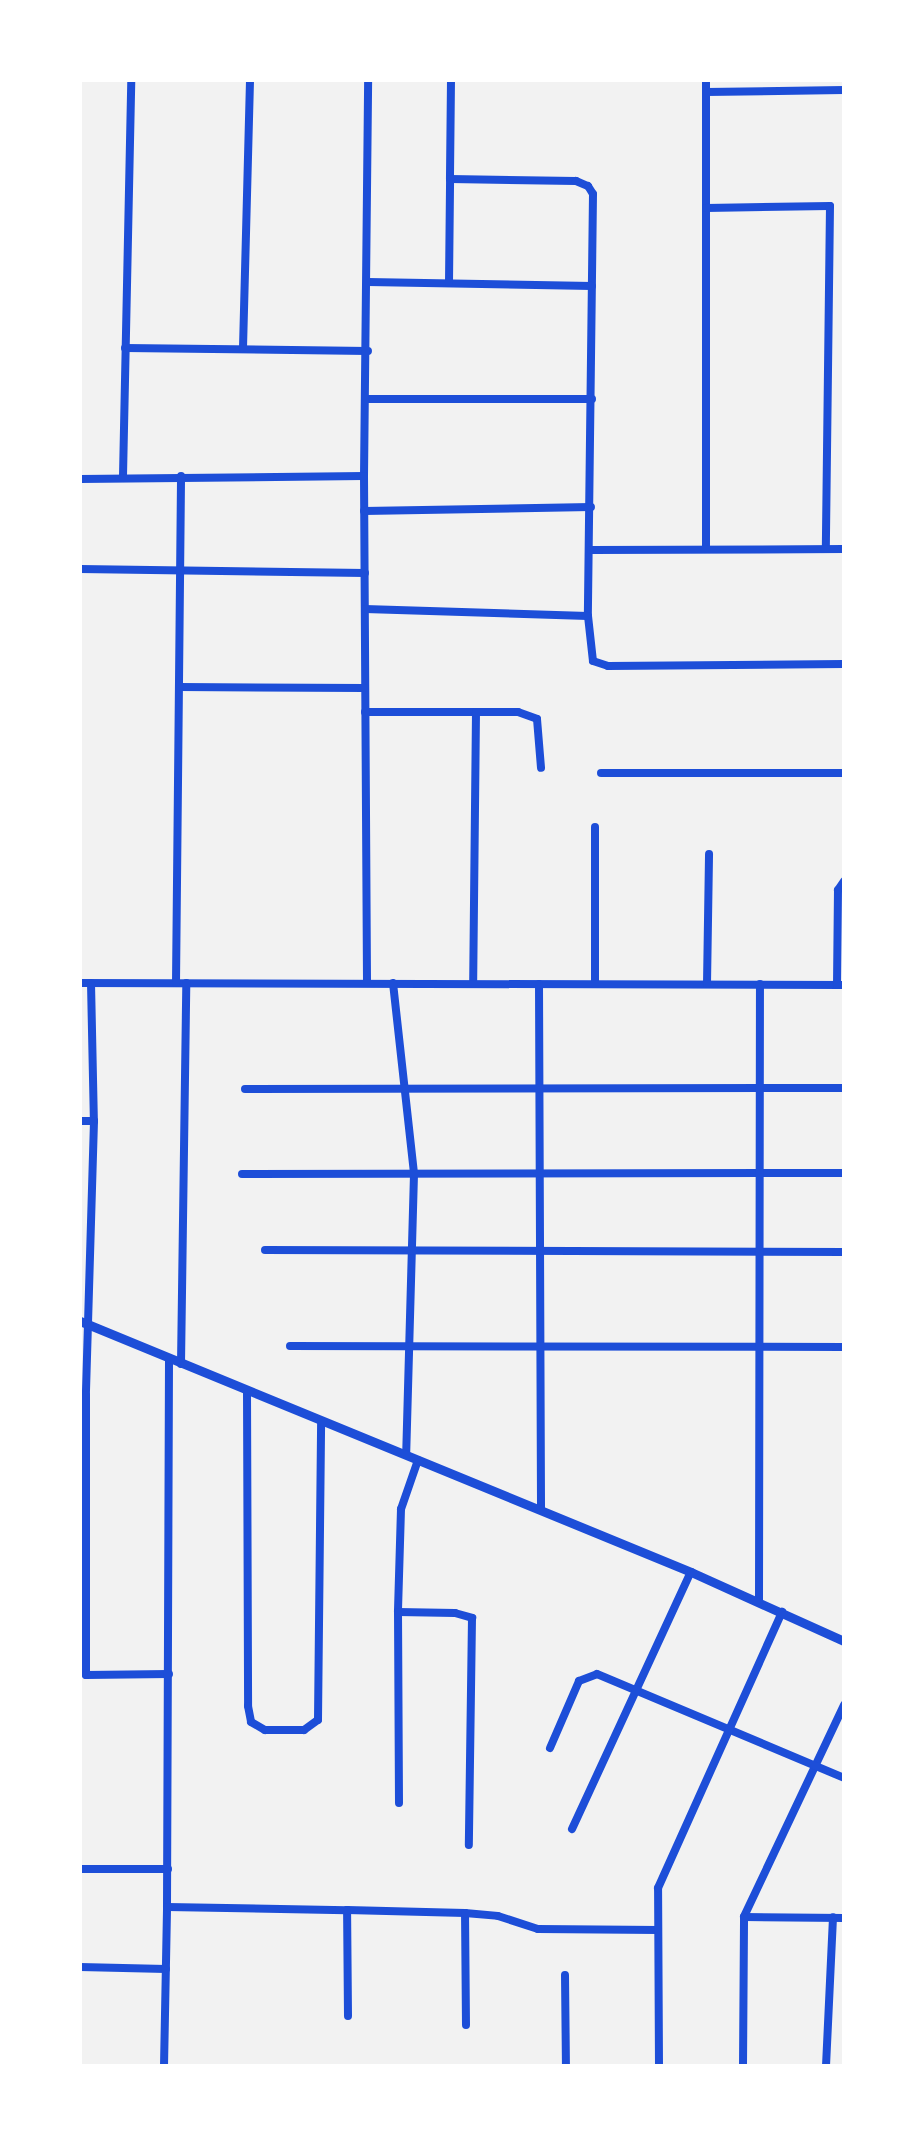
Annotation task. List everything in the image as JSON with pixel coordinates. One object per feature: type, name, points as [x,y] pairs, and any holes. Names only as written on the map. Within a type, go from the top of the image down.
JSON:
[{"type":"street","points":[[123,476],[131,80]]},
{"type":"street","points":[[243,348],[250,80]]},
{"type":"street","points":[[367,984],[364,476],[368,399],[368,80]]},
{"type":"street","points":[[449,283],[451,80]]},
{"type":"street","points":[[706,80],[706,549]]},
{"type":"street","points":[[706,92],[844,90]]},
{"type":"street","points":[[450,180],[567,180],[588,186],[594,198],[588,616],[593,661],[608,666],[844,664]]},
{"type":"street","points":[[826,549],[830,206]]},
{"type":"street","points":[[706,208],[844,206]]},
{"type":"street","points":[[368,282],[592,286]]},
{"type":"street","points":[[126,348],[368,351]]},
{"type":"street","points":[[368,399],[592,399]]},
{"type":"street","points":[[80,480],[123,476],[364,476]]},
{"type":"street","points":[[181,476],[182,1364]]},
{"type":"street","points":[[364,511],[591,508]]},
{"type":"street","points":[[591,550],[844,549]]},
{"type":"street","points":[[80,569],[365,573]]},
{"type":"street","points":[[365,609],[588,616]]},
{"type":"street","points":[[179,687],[365,688]]},
{"type":"street","points":[[366,712],[518,712],[537,718],[540,768]]},
{"type":"street","points":[[473,984],[476,712]]},
{"type":"street","points":[[600,773],[844,773]]},
{"type":"street","points":[[595,827],[595,984]]},
{"type":"street","points":[[707,984],[709,854]]},
{"type":"street","points":[[80,983],[841,985],[838,890],[844,880]]},
{"type":"street","points":[[92,983],[94,1121],[84,1322],[83,1675],[169,1674]]},
{"type":"street","points":[[394,984],[414,1174],[406,1456]]},
{"type":"street","points":[[539,984],[540,1510]]},
{"type":"street","points":[[759,1602],[760,984]]},
{"type":"street","points":[[245,1089],[844,1088]]},
{"type":"street","points":[[80,1120],[94,1121]]},
{"type":"street","points":[[242,1174],[844,1173]]},
{"type":"street","points":[[265,1250],[844,1252]]},
{"type":"street","points":[[84,1322],[691,1572],[844,1641]]},
{"type":"street","points":[[290,1346],[844,1347]]},
{"type":"street","points":[[164,2066],[169,1360]]},
{"type":"street","points":[[247,1391],[248,1706],[251,1722],[264,1730],[304,1730],[318,1720],[320,1421]]},
{"type":"street","points":[[399,1802],[401,1509],[418,1460]]},
{"type":"street","points":[[572,1830],[691,1572]]},
{"type":"street","points":[[398,1612],[455,1612],[472,1618],[469,1845]]},
{"type":"street","points":[[658,2066],[658,1888],[782,1612]]},
{"type":"street","points":[[550,1748],[583,1676],[597,1674],[726,1732],[844,1778]]},
{"type":"street","points":[[744,2066],[744,1917],[844,1705]]},
{"type":"street","points":[[80,1869],[168,1869]]},
{"type":"street","points":[[167,1907],[465,1913],[498,1916],[538,1929],[658,1930]]},
{"type":"street","points":[[347,1910],[348,2016]]},
{"type":"street","points":[[465,1913],[466,2025]]},
{"type":"street","points":[[744,1917],[844,1918]]},
{"type":"street","points":[[826,2066],[833,1917]]},
{"type":"street","points":[[80,1968],[166,1968]]},
{"type":"street","points":[[565,1975],[566,2066]]}]
